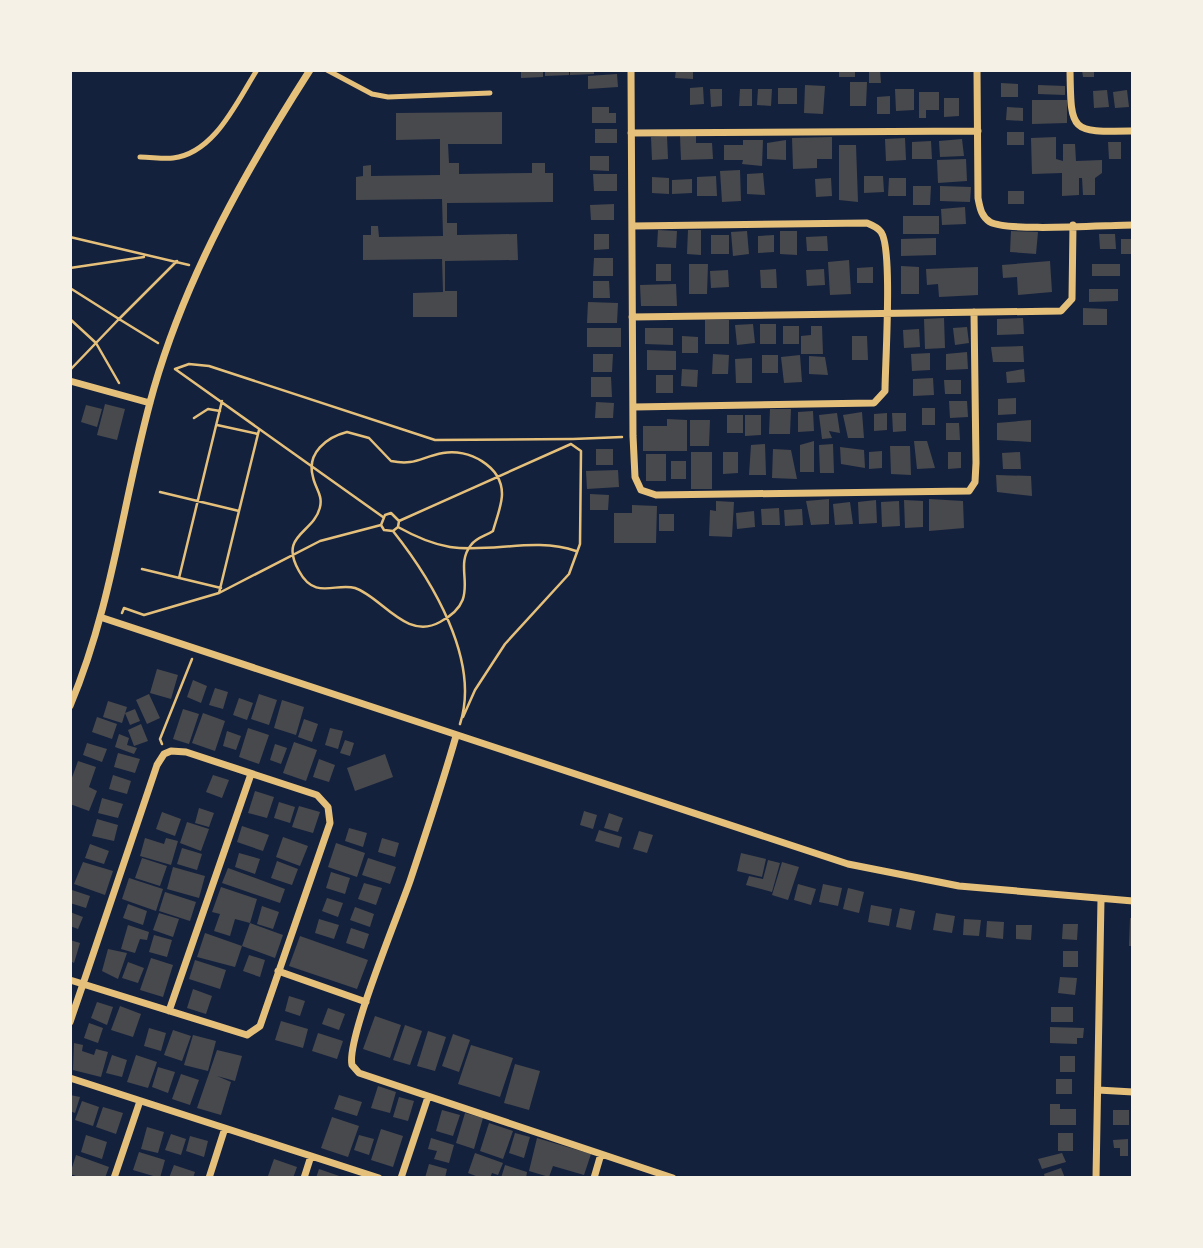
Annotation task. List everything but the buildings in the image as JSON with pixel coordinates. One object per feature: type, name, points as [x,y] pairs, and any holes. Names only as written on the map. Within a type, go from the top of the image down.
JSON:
[{"type":"street","points":[[70,706],[103,618],[150,403],[167,348],[208,245],[310,70]]},
{"type":"street","points":[[631,70],[634,436],[637,485],[646,494],[969,491],[975,481],[976,463],[974,312]]},
{"type":"street","points":[[977,70],[978,198],[981,213],[989,221],[1014,225],[1133,225]]},
{"type":"street","points":[[1070,70],[1071,115],[1077,125],[1093,131],[1133,131]]},
{"type":"street","points":[[631,134],[978,131]]},
{"type":"street","points":[[633,226],[867,223],[881,232],[885,243],[887,312],[885,391],[877,401],[634,407]]},
{"type":"street","points":[[632,317],[1066,309],[1072,299],[1073,225]]},
{"type":"street","points":[[70,381],[150,403]]},
{"type":"street","points":[[103,618],[848,864],[959,886],[1133,901]]},
{"type":"street","points":[[456,736],[410,880],[366,1002],[350,1060],[355,1070],[428,1097],[673,1178]]},
{"type":"street","points":[[70,980],[83,984],[169,1011],[234,1033],[251,1034],[260,1026],[330,822],[330,813],[317,795],[186,752],[164,754],[157,765],[83,984],[70,1022]]},
{"type":"street","points":[[169,1011],[251,774]]},
{"type":"street","points":[[1096,1178],[1101,899]]},
{"type":"street","points":[[278,971],[366,1002]]},
{"type":"street","points":[[70,1078],[379,1178]]},
{"type":"street","points":[[1098,1090],[1133,1092]]},
{"type":"street","points":[[401,1178],[428,1097]]},
{"type":"street","points":[[114,1178],[140,1101]]},
{"type":"street","points":[[209,1178],[225,1128]]},
{"type":"street","points":[[594,1178],[601,1154]]},
{"type":"street","points":[[303,1178],[311,1156]]},
{"type":"lane","points":[[140,157],[174,158],[194,151],[210,139],[257,70]]},
{"type":"lane","points":[[327,70],[372,94],[388,97],[490,93]]},
{"type":"path","points":[[70,237],[177,261],[70,370]]},
{"type":"path","points":[[70,268],[147,256]]},
{"type":"path","points":[[70,288],[167,348]]},
{"type":"path","points":[[70,319],[96,343],[126,395]]},
{"type":"path","points":[[175,369],[189,364],[209,366],[435,440],[634,436]]},
{"type":"path","points":[[161,366],[175,369],[383,517]]},
{"type":"path","points":[[179,578],[222,401]]},
{"type":"path","points":[[194,418],[208,409],[220,411]]},
{"type":"path","points":[[218,425],[258,434]]},
{"type":"path","points":[[219,593],[259,428]]},
{"type":"path","points":[[347,432],[369,438],[391,461],[418,462],[443,453],[456,452],[481,460],[498,477],[502,497],[493,531],[469,546],[462,569],[467,584],[465,593],[447,616],[428,626],[408,623],[353,587],[331,591],[320,588],[302,576],[294,555],[296,536],[316,517],[320,507],[321,497],[312,475],[312,466],[323,442],[347,432]]},
{"type":"path","points":[[571,444],[572,439]]},
{"type":"path","points":[[399,521],[571,444]]},
{"type":"path","points":[[456,736],[475,690],[505,644],[569,574],[578,552],[581,452],[571,444]]},
{"type":"path","points":[[175,488],[175,496]]},
{"type":"path","points":[[160,492],[239,511]]},
{"type":"path","points":[[391,513],[399,521],[398,527],[393,531],[384,530],[381,525],[383,517],[391,513]]},
{"type":"path","points":[[118,623],[124,608],[144,615],[219,593],[320,541],[381,525]]},
{"type":"path","points":[[398,527],[416,537],[450,547],[544,546],[578,552]]},
{"type":"path","points":[[393,531],[434,589],[447,616],[460,661],[463,717]]},
{"type":"path","points":[[142,569],[221,588]]},
{"type":"path","points":[[164,754],[160,739],[196,649]]}]
